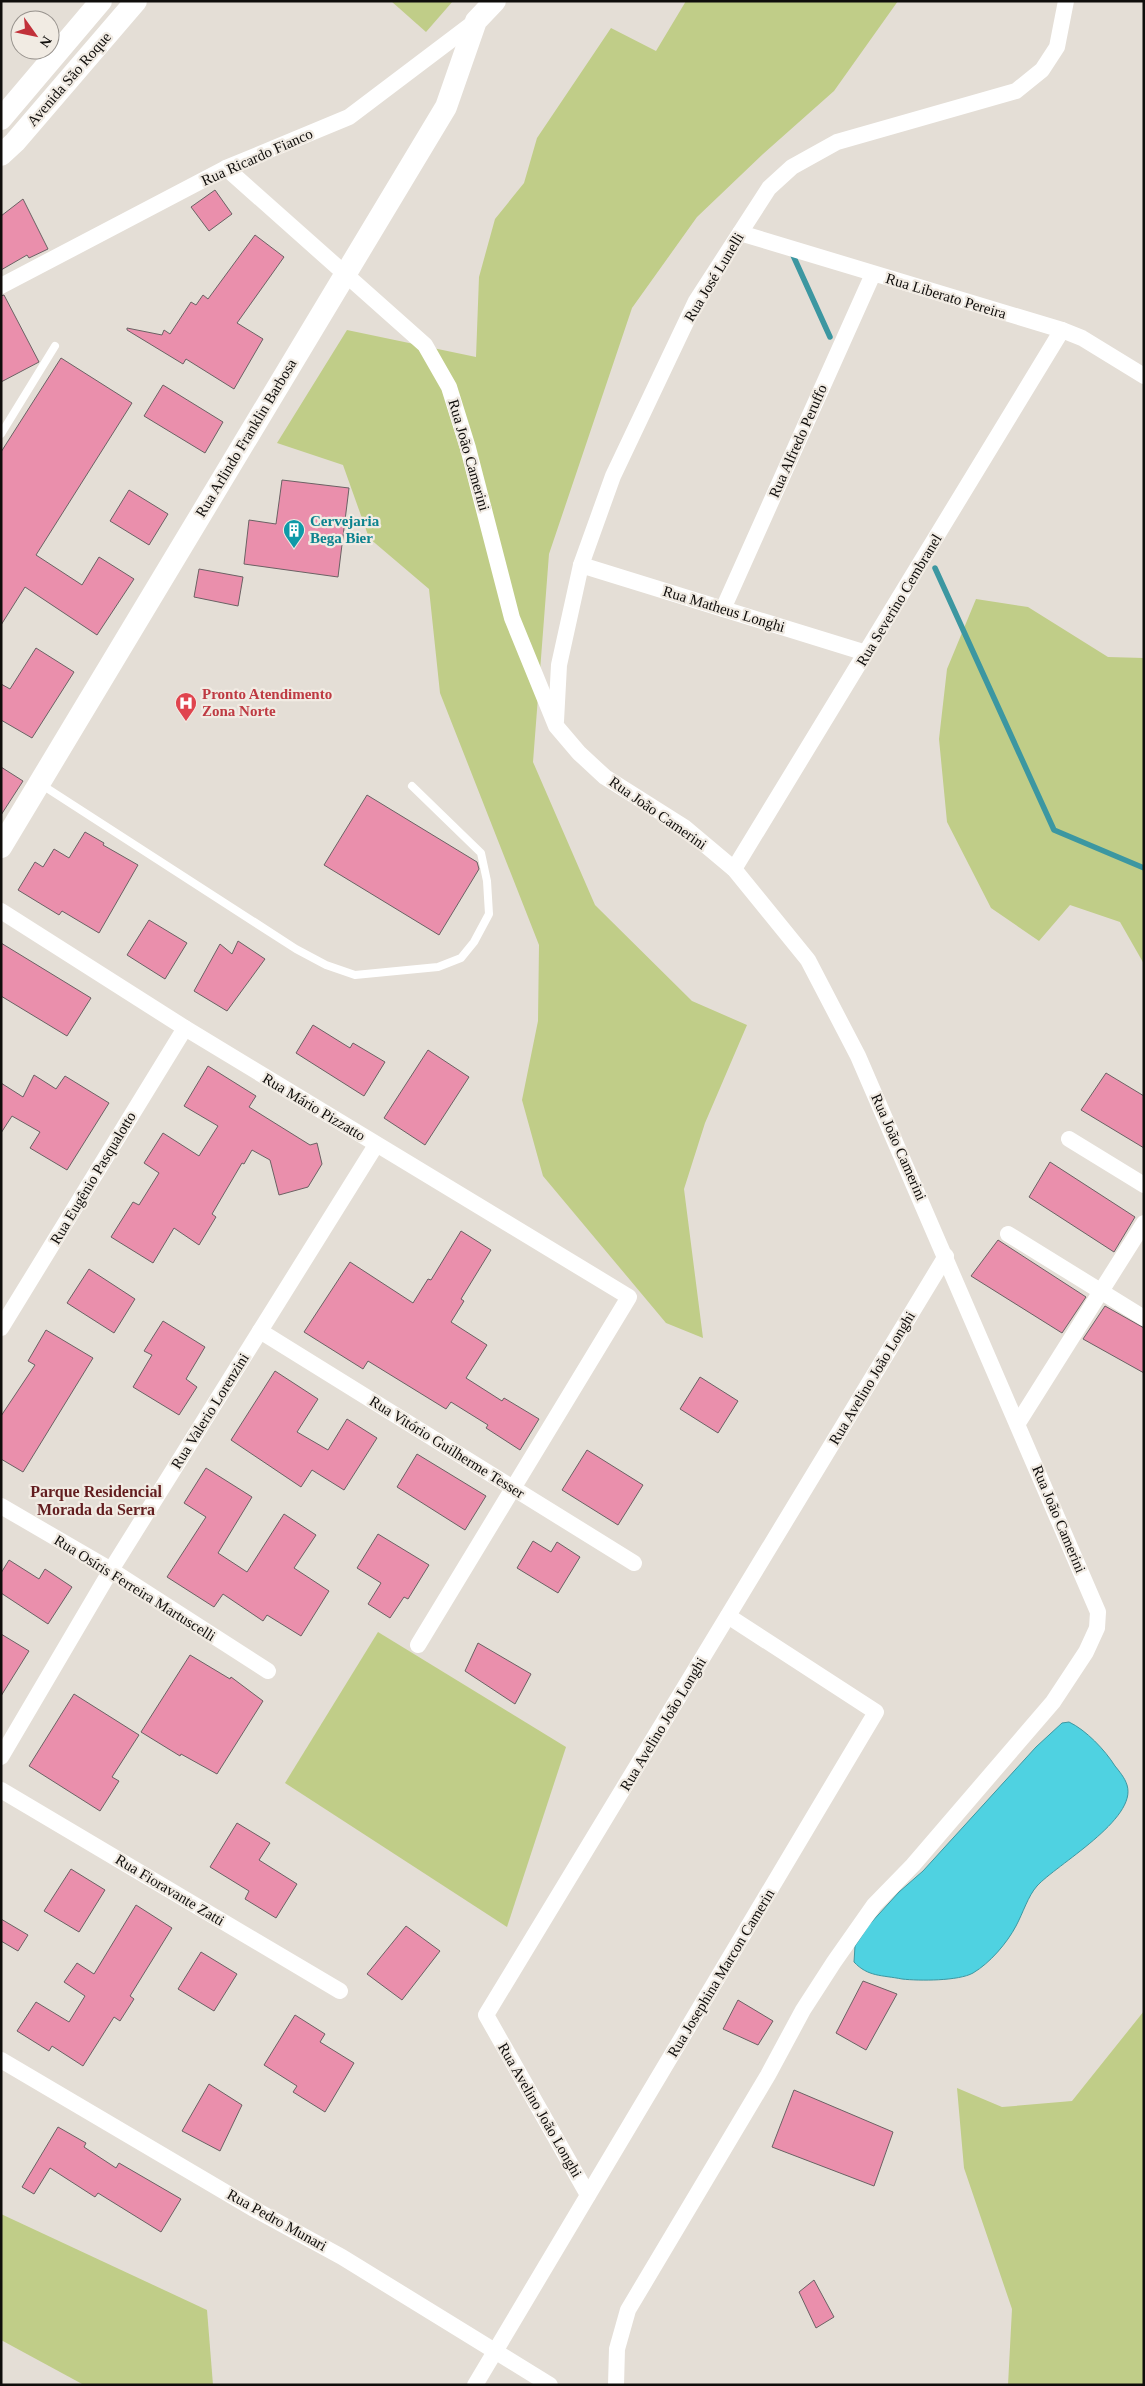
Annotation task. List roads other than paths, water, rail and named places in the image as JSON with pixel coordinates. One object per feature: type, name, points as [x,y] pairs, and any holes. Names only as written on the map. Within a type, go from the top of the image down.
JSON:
[{"type":"street","name":"Avenida São Roque","points":[[1,119],[101,1]]},
{"type":"street","name":"Avenida São Roque","points":[[6,142],[136,1]]},
{"type":"street","name":"Rua Ricardo Fianco","points":[[1,286],[226,168],[349,117],[476,21],[495,1]]},
{"type":"street","name":"Rua José Lunelli","points":[[556,726],[559,665],[581,565],[613,476],[696,302],[769,188],[792,167],[838,142],[1016,91],[1042,70],[1057,48],[1066,1]]},
{"type":"street","name":"Rua Arlindo Franklin Barbosa","points":[[1,847],[446,107],[476,21]]},
{"type":"street","name":"Rua João Camerini","points":[[226,168],[425,344],[449,387],[468,448],[512,618],[556,726],[579,753],[605,777],[684,827],[734,868],[808,960],[858,1056],[946,1256],[1098,1612],[1097,1628],[1086,1652],[1053,1702],[913,1864],[874,1905],[803,2010],[768,2075],[628,2310],[617,2349],[616,2385]]},
{"type":"street","name":"Rua Liberato Pereira","points":[[740,233],[1062,330],[1082,338],[1144,376]]},
{"type":"street","name":"Rua Alfredo Peruffo","points":[[723,609],[873,274]]},
{"type":"street","name":"Rua Severino Cembranel","points":[[734,868],[1062,330]]},
{"type":"street","name":"Rua Matheus Longhi","points":[[581,565],[866,653]]},
{"type":"street","name":"Rua Mário Pizzatto","points":[[1,911],[185,1028],[629,1298],[514,1488]]},
{"type":"street","name":"Rua Eugênio Pasqualotto","points":[[1,1328],[185,1028]]},
{"type":"street","points":[[1069,1138],[1144,1184]]},
{"type":"street","name":"Rua Valerio Lorenzini","points":[[1,1757],[111,1570],[376,1145]]},
{"type":"street","points":[[1018,1423],[1144,1223]]},
{"type":"street","points":[[1008,1234],[1144,1318]]},
{"type":"street","name":"Rua Avelino João Longhi","points":[[588,2195],[486,2015],[946,1256]]},
{"type":"street","name":"Rua Vitório Guilherme Tesser","points":[[260,1331],[634,1563]]},
{"type":"street","points":[[418,1645],[514,1488]]},
{"type":"street","name":"Rua Osíris Ferreira Martuscelli","points":[[1,1506],[111,1570],[268,1671]]},
{"type":"street","name":"Rua Josephina Marcon Camerin","points":[[475,2385],[876,1712],[728,1616]]},
{"type":"street","name":"Rua Fioravante Zatti","points":[[1,1790],[340,1991]]},
{"type":"street","name":"Rua Pedro Munari","points":[[1,2060],[254,2209],[342,2256],[550,2385]]},
{"type":"lane","points":[[1,434],[55,346]]},
{"type":"lane","points":[[39,783],[296,949],[326,965],[355,975],[438,967],[461,958],[474,942],[490,914],[487,881],[481,852],[412,786]]},
{"type":"water","points":[[1069,1722],[1082,1730],[1101,1747],[1126,1782],[1127,1798],[1120,1812],[1108,1826],[1037,1886],[1008,1939],[992,1958],[973,1973],[949,1979],[909,1980],[876,1975],[859,1967],[854,1962],[855,1946],[869,1925],[899,1892],[923,1871],[1036,1747],[1062,1723]]},
{"type":"waterway","points":[[792,253],[830,337]]},
{"type":"waterway","points":[[935,568],[1054,830],[1144,868]]},
{"type":"place","name":"Cervejaria Bega Bier","points":[[294,549]]},
{"type":"place","name":"Pronto Atendimento Zona Norte","points":[[186,722]]},
{"type":"district","name":"Parque Residencial Morada da Serra","points":[[96,1500]]}]
